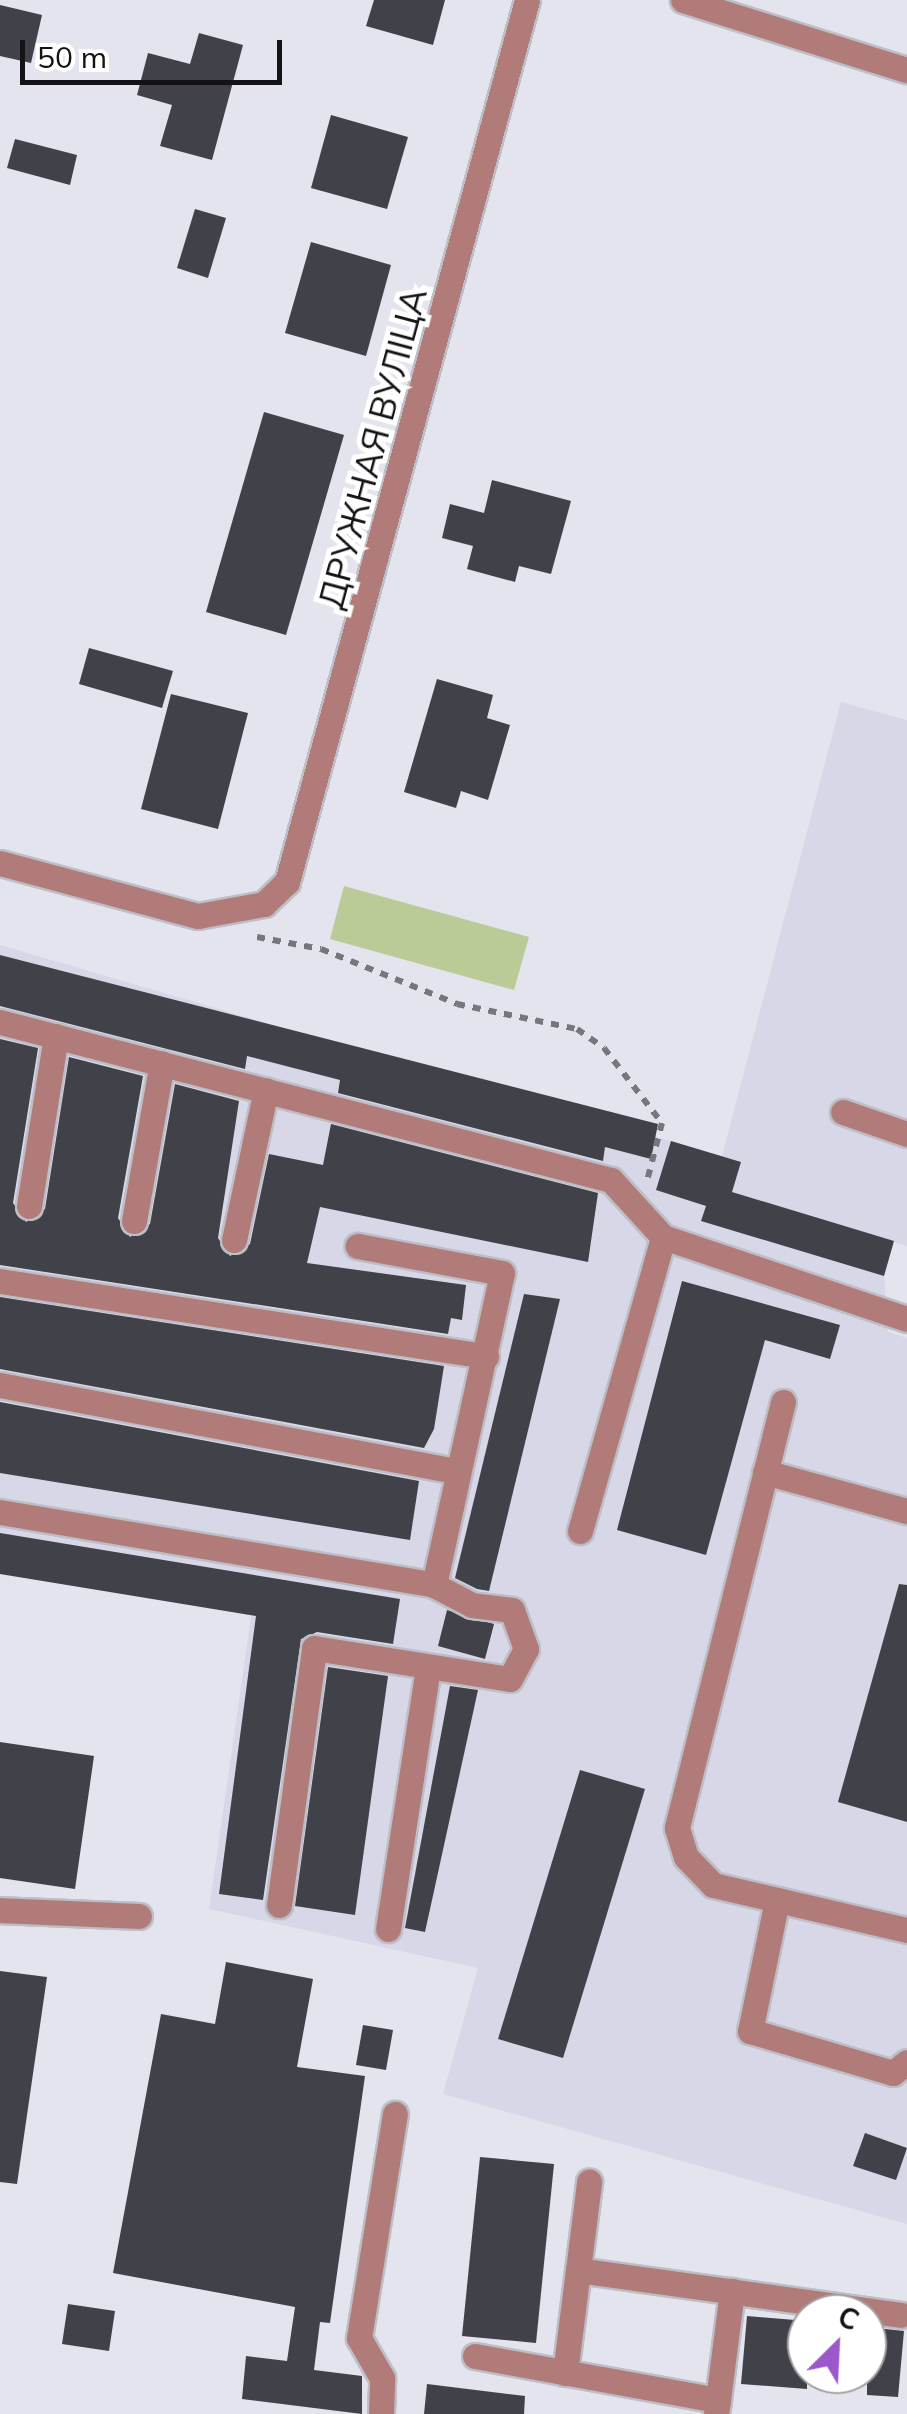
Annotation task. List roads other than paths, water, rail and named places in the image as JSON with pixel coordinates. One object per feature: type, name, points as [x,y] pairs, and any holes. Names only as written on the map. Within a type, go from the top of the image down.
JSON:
[{"type":"street","name":"ДРУЖНАЯ ВУЛІЦА","points":[[0,863],[198,916],[232,914],[264,904],[300,854],[527,0]]},
{"type":"street","points":[[683,0],[907,70]]},
{"type":"street","points":[[0,1022],[612,1180],[633,1213],[662,1238],[907,1319]]},
{"type":"street","points":[[30,1206],[56,1036]]},
{"type":"street","points":[[134,1221],[162,1063]]},
{"type":"street","points":[[234,1240],[266,1090]]},
{"type":"street","points":[[843,1112],[907,1134]]},
{"type":"street","points":[[580,1531],[662,1238]]},
{"type":"street","points":[[358,1246],[502,1272],[434,1585]]},
{"type":"street","points":[[0,1281],[486,1356]]},
{"type":"street","points":[[0,1385],[456,1470]]},
{"type":"street","points":[[783,1402],[676,1828],[686,1857],[713,1885],[907,1930]]},
{"type":"street","points":[[766,1472],[907,1512]]},
{"type":"street","points":[[0,1512],[434,1585],[472,1605],[512,1610],[526,1649],[510,1679],[314,1648],[278,1905]]},
{"type":"street","points":[[388,1928],[428,1667]]},
{"type":"street","points":[[777,1900],[750,2031],[892,2074],[907,2062]]},
{"type":"street","points":[[0,1910],[139,1916]]},
{"type":"street","points":[[380,2414],[382,2378],[358,2338],[395,2114]]},
{"type":"street","points":[[565,2372],[589,2182]]},
{"type":"street","points":[[578,2270],[901,2315]]},
{"type":"street","points":[[474,2356],[565,2372],[717,2407],[732,2291]]}]
